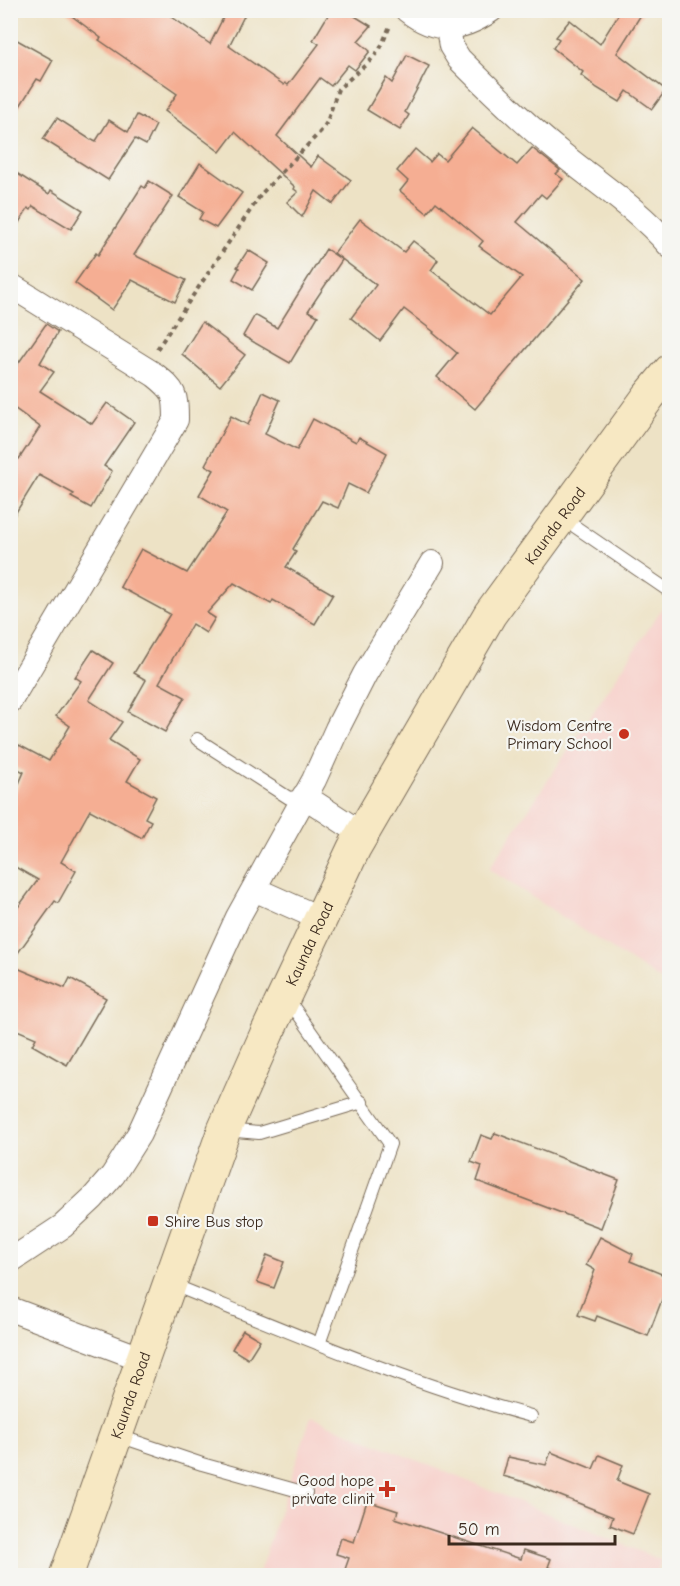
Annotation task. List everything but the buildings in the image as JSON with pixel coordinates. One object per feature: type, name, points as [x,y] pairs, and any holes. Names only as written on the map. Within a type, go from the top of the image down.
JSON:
[{"type":"main road","name":"Kaunda Road","points":[[66,1575],[224,1130],[362,834],[490,614],[669,371]]},
{"type":"street","points":[[399,15],[448,28],[465,25],[491,10]]},
{"type":"street","points":[[448,28],[451,46],[464,65],[533,130],[627,203],[655,229],[669,246]]},
{"type":"street","points":[[10,285],[144,368],[168,386],[176,399],[176,420],[10,701]]},
{"type":"street","points":[[10,1261],[63,1226],[93,1198],[113,1175],[139,1134],[238,918],[304,796],[365,674],[432,563]]},
{"type":"street","points":[[304,796],[362,834]]},
{"type":"street","points":[[254,889],[321,919]]},
{"type":"street","points":[[10,1309],[143,1359]]},
{"type":"lane","points":[[561,517],[669,591]]},
{"type":"lane","points":[[197,739],[289,798],[304,796]]},
{"type":"lane","points":[[285,995],[390,1144],[319,1344]]},
{"type":"lane","points":[[224,1130],[259,1134],[362,1102]]},
{"type":"lane","points":[[170,1283],[319,1344],[465,1398],[531,1416]]},
{"type":"lane","points":[[115,1435],[202,1464],[306,1493]]},
{"type":"path","points":[[144,368],[262,193],[322,130],[327,122],[338,88],[370,61],[380,49],[399,15]]},
{"type":"shaded area","name":"Wisdom Centre Primary School","points":[[669,598],[670,986],[489,869]]},
{"type":"shaded area","name":"Good hope private clinit","points":[[311,1417],[661,1560],[656,1576],[258,1576]]},
{"type":"place","name":"Wisdom Centre Primary School","points":[[624,734]]},
{"type":"place","name":"Shire Bus stop","points":[[153,1221]]},
{"type":"place","name":"Good hope private clinit","points":[[387,1489]]}]
